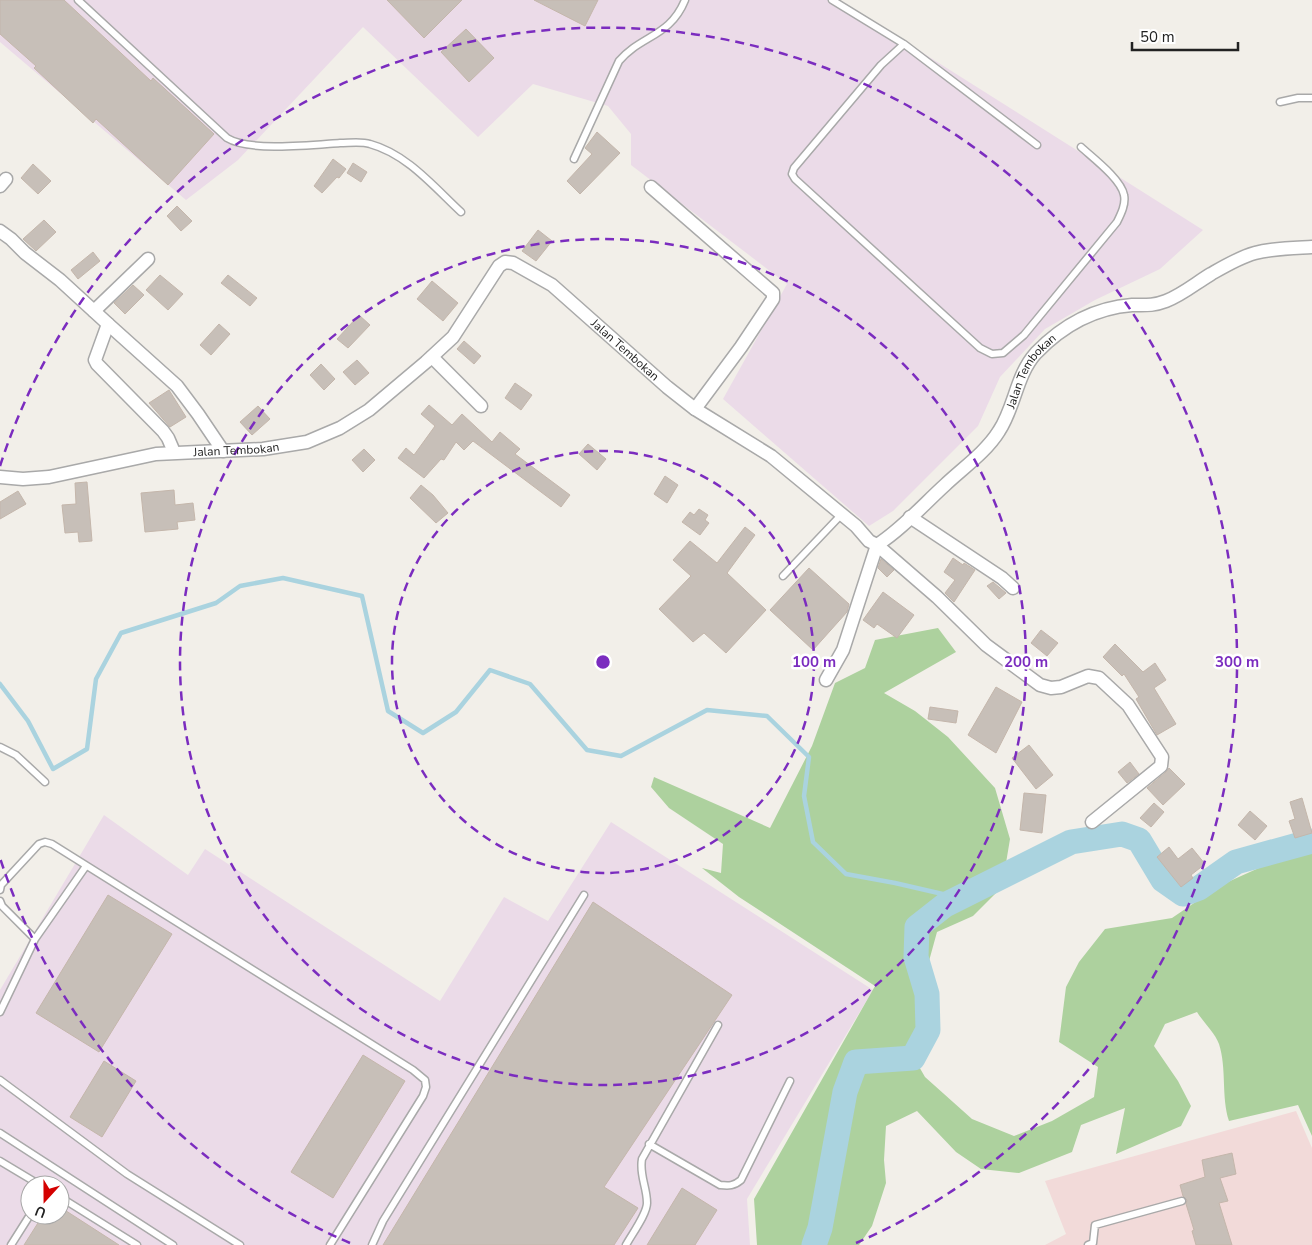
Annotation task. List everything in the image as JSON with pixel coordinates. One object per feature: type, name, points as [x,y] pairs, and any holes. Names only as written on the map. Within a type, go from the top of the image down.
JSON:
[{"type":"street","points":[[651,187],[773,293],[773,299],[741,347],[695,409]]},
{"type":"street","points":[[0,231],[12,238],[25,253],[60,280],[177,386],[223,451]]},
{"type":"street","name":"Jalan Tembokan","points":[[0,477],[23,479],[49,477],[156,454],[171,446],[223,451],[264,450],[306,442],[340,428],[369,410],[453,337],[499,266],[505,262],[513,263],[552,285],[695,409],[771,456],[856,526],[869,541],[877,545],[992,442],[1010,410],[1023,372],[1035,355],[1064,329],[1096,311],[1132,305],[1148,306],[1166,301],[1181,294],[1210,274],[1247,256],[1270,250],[1312,247]]},
{"type":"street","points":[[94,311],[148,259]]},
{"type":"street","points":[[108,324],[95,356],[97,364],[171,446]]},
{"type":"street","points":[[432,357],[481,406]]},
{"type":"street","points":[[910,517],[1002,578],[1013,588]]},
{"type":"street","points":[[826,680],[843,650],[877,545],[937,597],[986,645],[1040,684],[1051,688],[1061,687],[1088,676],[1094,676],[1099,678],[1128,705],[1162,757],[1161,766],[1092,822]]},
{"type":"lane","points":[[78,0],[227,138],[234,142],[276,146],[368,143],[386,149],[408,163],[461,212]]},
{"type":"lane","points":[[574,159],[619,61],[625,54],[664,29],[676,18],[685,0]]},
{"type":"lane","points":[[832,0],[904,44],[1036,144]]},
{"type":"lane","points":[[904,44],[881,65],[794,168],[792,174],[795,179],[980,348],[992,354],[1003,353],[1024,335],[1117,222],[1122,213],[1124,195],[1118,182],[1081,147]]},
{"type":"lane","points":[[1280,102],[1298,98],[1312,98]]},
{"type":"lane","points":[[783,576],[841,515]]},
{"type":"lane","points":[[0,746],[16,755],[45,782]]},
{"type":"lane","points":[[0,890],[1,885],[39,844],[45,842],[60,848],[426,1080],[423,1096],[330,1245]]},
{"type":"lane","points":[[0,1012],[35,939],[86,866]]},
{"type":"lane","points":[[375,1244],[383,1221],[584,895]]},
{"type":"lane","points":[[0,901],[2,906],[35,939]]},
{"type":"lane","points":[[626,1245],[644,1214],[647,1205],[640,1169],[642,1160],[649,1144],[718,1025]]},
{"type":"lane","points":[[0,1080],[127,1174],[240,1245]]},
{"type":"lane","points":[[649,1144],[720,1185],[729,1186],[736,1184],[741,1180],[790,1081]]},
{"type":"lane","points":[[0,1133],[173,1245]]},
{"type":"lane","points":[[0,1161],[23,1175]]},
{"type":"lane","points":[[1091,1244],[1095,1225],[1182,1201]]},
{"type":"lane","points":[[70,1204],[137,1245]]},
{"type":"lane","points":[[11,1245],[23,1225]]},
{"type":"shaded area","points":[[0,0],[839,0],[1203,230],[1160,269],[1095,300],[1045,329],[1000,377],[978,426],[893,511],[869,526],[723,399],[787,284],[631,165],[631,134],[608,106],[533,84],[478,137],[363,27],[238,160],[186,200],[0,42]]},
{"type":"shaded area","points":[[104,815],[188,875],[205,849],[440,1001],[504,897],[548,921],[611,822],[873,990],[747,1199],[750,1245],[0,1245],[0,990]]},
{"type":"shaded area","points":[[1296,1111],[1312,1148],[1312,1245],[1045,1245],[1066,1234],[1045,1181]]},
{"type":"green space","points":[[938,628],[956,652],[884,693],[915,711],[948,737],[995,788],[1010,839],[1002,887],[973,916],[937,932],[929,961],[939,1001],[923,1036],[910,1051],[925,1077],[972,1119],[1014,1136],[1052,1121],[1094,1097],[1098,1067],[1059,1042],[1066,987],[1079,962],[1105,929],[1172,918],[1219,886],[1301,849],[1312,840],[1312,1136],[1298,1105],[1229,1121],[1225,1102],[1223,1063],[1219,1044],[1197,1012],[1165,1024],[1154,1046],[1178,1081],[1191,1106],[1181,1126],[1116,1154],[1125,1108],[1081,1125],[1072,1152],[1019,1173],[981,1169],[956,1152],[917,1111],[886,1126],[884,1160],[886,1183],[872,1226],[859,1245],[757,1245],[754,1199],[875,986],[739,897],[702,868],[721,873],[723,844],[669,808],[651,787],[654,777],[770,828],[812,746],[835,683],[865,668],[875,640]]},
{"type":"building","points":[[0,0],[64,0],[151,81],[153,78],[214,134],[168,185],[96,119],[93,123],[34,68],[36,66],[0,34]]},
{"type":"building","points":[[387,0],[462,0],[424,38]]},
{"type":"building","points":[[534,0],[598,0],[585,26]]},
{"type":"building","points":[[466,29],[494,58],[469,82],[441,52]]},
{"type":"building","points":[[597,132],[620,153],[580,194],[567,181],[592,154],[585,148]]},
{"type":"building","points":[[333,159],[346,169],[322,193],[314,186]]},
{"type":"building","points":[[353,163],[367,172],[361,182],[347,173]]},
{"type":"building","points":[[33,164],[51,181],[38,194],[21,178]]},
{"type":"building","points":[[177,206],[192,221],[181,231],[167,216]]},
{"type":"building","points":[[44,220],[56,232],[36,251],[23,239]]},
{"type":"building","points":[[538,230],[552,241],[536,261],[522,251]]},
{"type":"building","points":[[93,252],[100,261],[78,279],[71,270]]},
{"type":"building","points":[[160,275],[183,294],[168,310],[146,290]]},
{"type":"building","points":[[228,275],[257,298],[250,306],[221,283]]},
{"type":"building","points":[[432,281],[458,303],[443,321],[417,299]]},
{"type":"building","points":[[133,285],[144,295],[125,314],[114,303]]},
{"type":"building","points":[[359,315],[370,325],[348,348],[337,339]]},
{"type":"building","points":[[219,324],[230,334],[211,355],[200,345]]},
{"type":"building","points":[[464,341],[481,356],[474,364],[457,349]]},
{"type":"building","points":[[357,360],[369,373],[355,385],[343,372]]},
{"type":"building","points":[[321,364],[335,379],[324,390],[310,375]]},
{"type":"building","points":[[515,383],[532,395],[521,410],[505,398]]},
{"type":"building","points":[[169,390],[186,417],[170,427],[149,403]]},
{"type":"building","points":[[429,405],[452,425],[462,414],[492,442],[500,432],[520,449],[515,454],[570,495],[561,507],[473,441],[464,450],[456,442],[444,460],[441,459],[424,478],[398,458],[406,448],[414,455],[435,426],[421,414]]},
{"type":"building","points":[[258,406],[270,419],[252,435],[240,422]]},
{"type":"building","points":[[588,444],[606,459],[597,470],[579,454]]},
{"type":"building","points":[[364,449],[375,460],[363,472],[352,460]]},
{"type":"building","points":[[665,476],[678,485],[667,503],[654,494]]},
{"type":"building","points":[[87,482],[92,541],[79,542],[78,532],[65,533],[62,505],[76,504],[75,483]]},
{"type":"building","points":[[421,485],[433,495],[448,513],[436,523],[410,498]]},
{"type":"building","points":[[174,490],[175,505],[193,503],[195,520],[177,522],[178,529],[145,532],[141,493]]},
{"type":"building","points":[[18,491],[26,504],[0,519],[0,502]]},
{"type":"building","points":[[699,509],[708,515],[705,520],[709,523],[700,535],[682,522],[690,512],[694,515]]},
{"type":"building","points":[[745,527],[755,535],[727,573],[766,610],[726,653],[704,633],[693,642],[659,609],[691,576],[673,560],[690,541],[717,563]]},
{"type":"building","points":[[953,558],[975,570],[954,602],[945,593],[955,580],[944,572]]},
{"type":"building","points":[[881,559],[894,570],[887,577],[878,568]]},
{"type":"building","points":[[809,568],[849,604],[847,612],[813,650],[770,610]]},
{"type":"building","points":[[993,582],[1006,593],[999,599],[987,586]]},
{"type":"building","points":[[883,592],[914,615],[897,638],[877,624],[874,628],[863,620]]},
{"type":"building","points":[[1041,630],[1058,643],[1047,656],[1031,643]]},
{"type":"building","points":[[1115,644],[1143,672],[1155,663],[1166,680],[1154,688],[1176,724],[1157,735],[1136,699],[1139,697],[1124,674],[1122,676],[1103,657]]},
{"type":"building","points":[[996,687],[1022,702],[996,753],[968,735]]},
{"type":"building","points":[[930,707],[958,711],[956,723],[928,719]]},
{"type":"building","points":[[1029,745],[1053,775],[1036,789],[1012,758]]},
{"type":"building","points":[[1130,762],[1139,774],[1127,783],[1118,772]]},
{"type":"building","points":[[1169,768],[1185,784],[1163,805],[1147,788]]},
{"type":"building","points":[[1024,793],[1046,795],[1042,833],[1020,830]]},
{"type":"building","points":[[1302,798],[1312,833],[1295,838],[1289,821],[1295,819],[1290,802]]},
{"type":"building","points":[[1154,803],[1164,812],[1151,827],[1140,818]]},
{"type":"building","points":[[1250,811],[1267,826],[1255,840],[1238,825]]},
{"type":"building","points":[[1169,847],[1178,859],[1192,848],[1205,864],[1191,875],[1193,878],[1181,887],[1157,857]]},
{"type":"building","points":[[108,895],[172,934],[99,1052],[36,1013]]},
{"type":"building","points":[[593,902],[732,995],[604,1187],[638,1208],[614,1245],[383,1245]]},
{"type":"building","points":[[363,1055],[405,1081],[333,1198],[291,1172]]},
{"type":"building","points":[[104,1061],[136,1081],[102,1137],[70,1117]]},
{"type":"building","points":[[1232,1153],[1236,1174],[1220,1178],[1228,1201],[1219,1203],[1232,1245],[1196,1245],[1192,1231],[1194,1230],[1186,1204],[1187,1200],[1183,1196],[1180,1185],[1205,1177],[1202,1160]]},
{"type":"building","points":[[682,1188],[717,1210],[695,1245],[647,1245]]},
{"type":"building","points":[[70,1213],[119,1245],[24,1245],[37,1225],[70,1225]]},
{"type":"waterway","points":[[0,684],[28,721],[53,769],[87,749],[96,679],[121,633],[216,603],[240,586],[283,578],[362,596],[388,711],[423,733],[456,712],[490,670],[530,684],[587,750],[621,756],[707,710],[767,716],[809,757],[804,796],[813,842],[846,874],[960,898]]},
{"type":"waterway","points":[[814,1245],[820,1228],[845,1092],[856,1062],[913,1058],[928,1030],[927,994],[916,957],[917,927],[945,905],[1071,842],[1122,834],[1139,840],[1163,880],[1183,894],[1199,888],[1236,862],[1312,841]]}]
